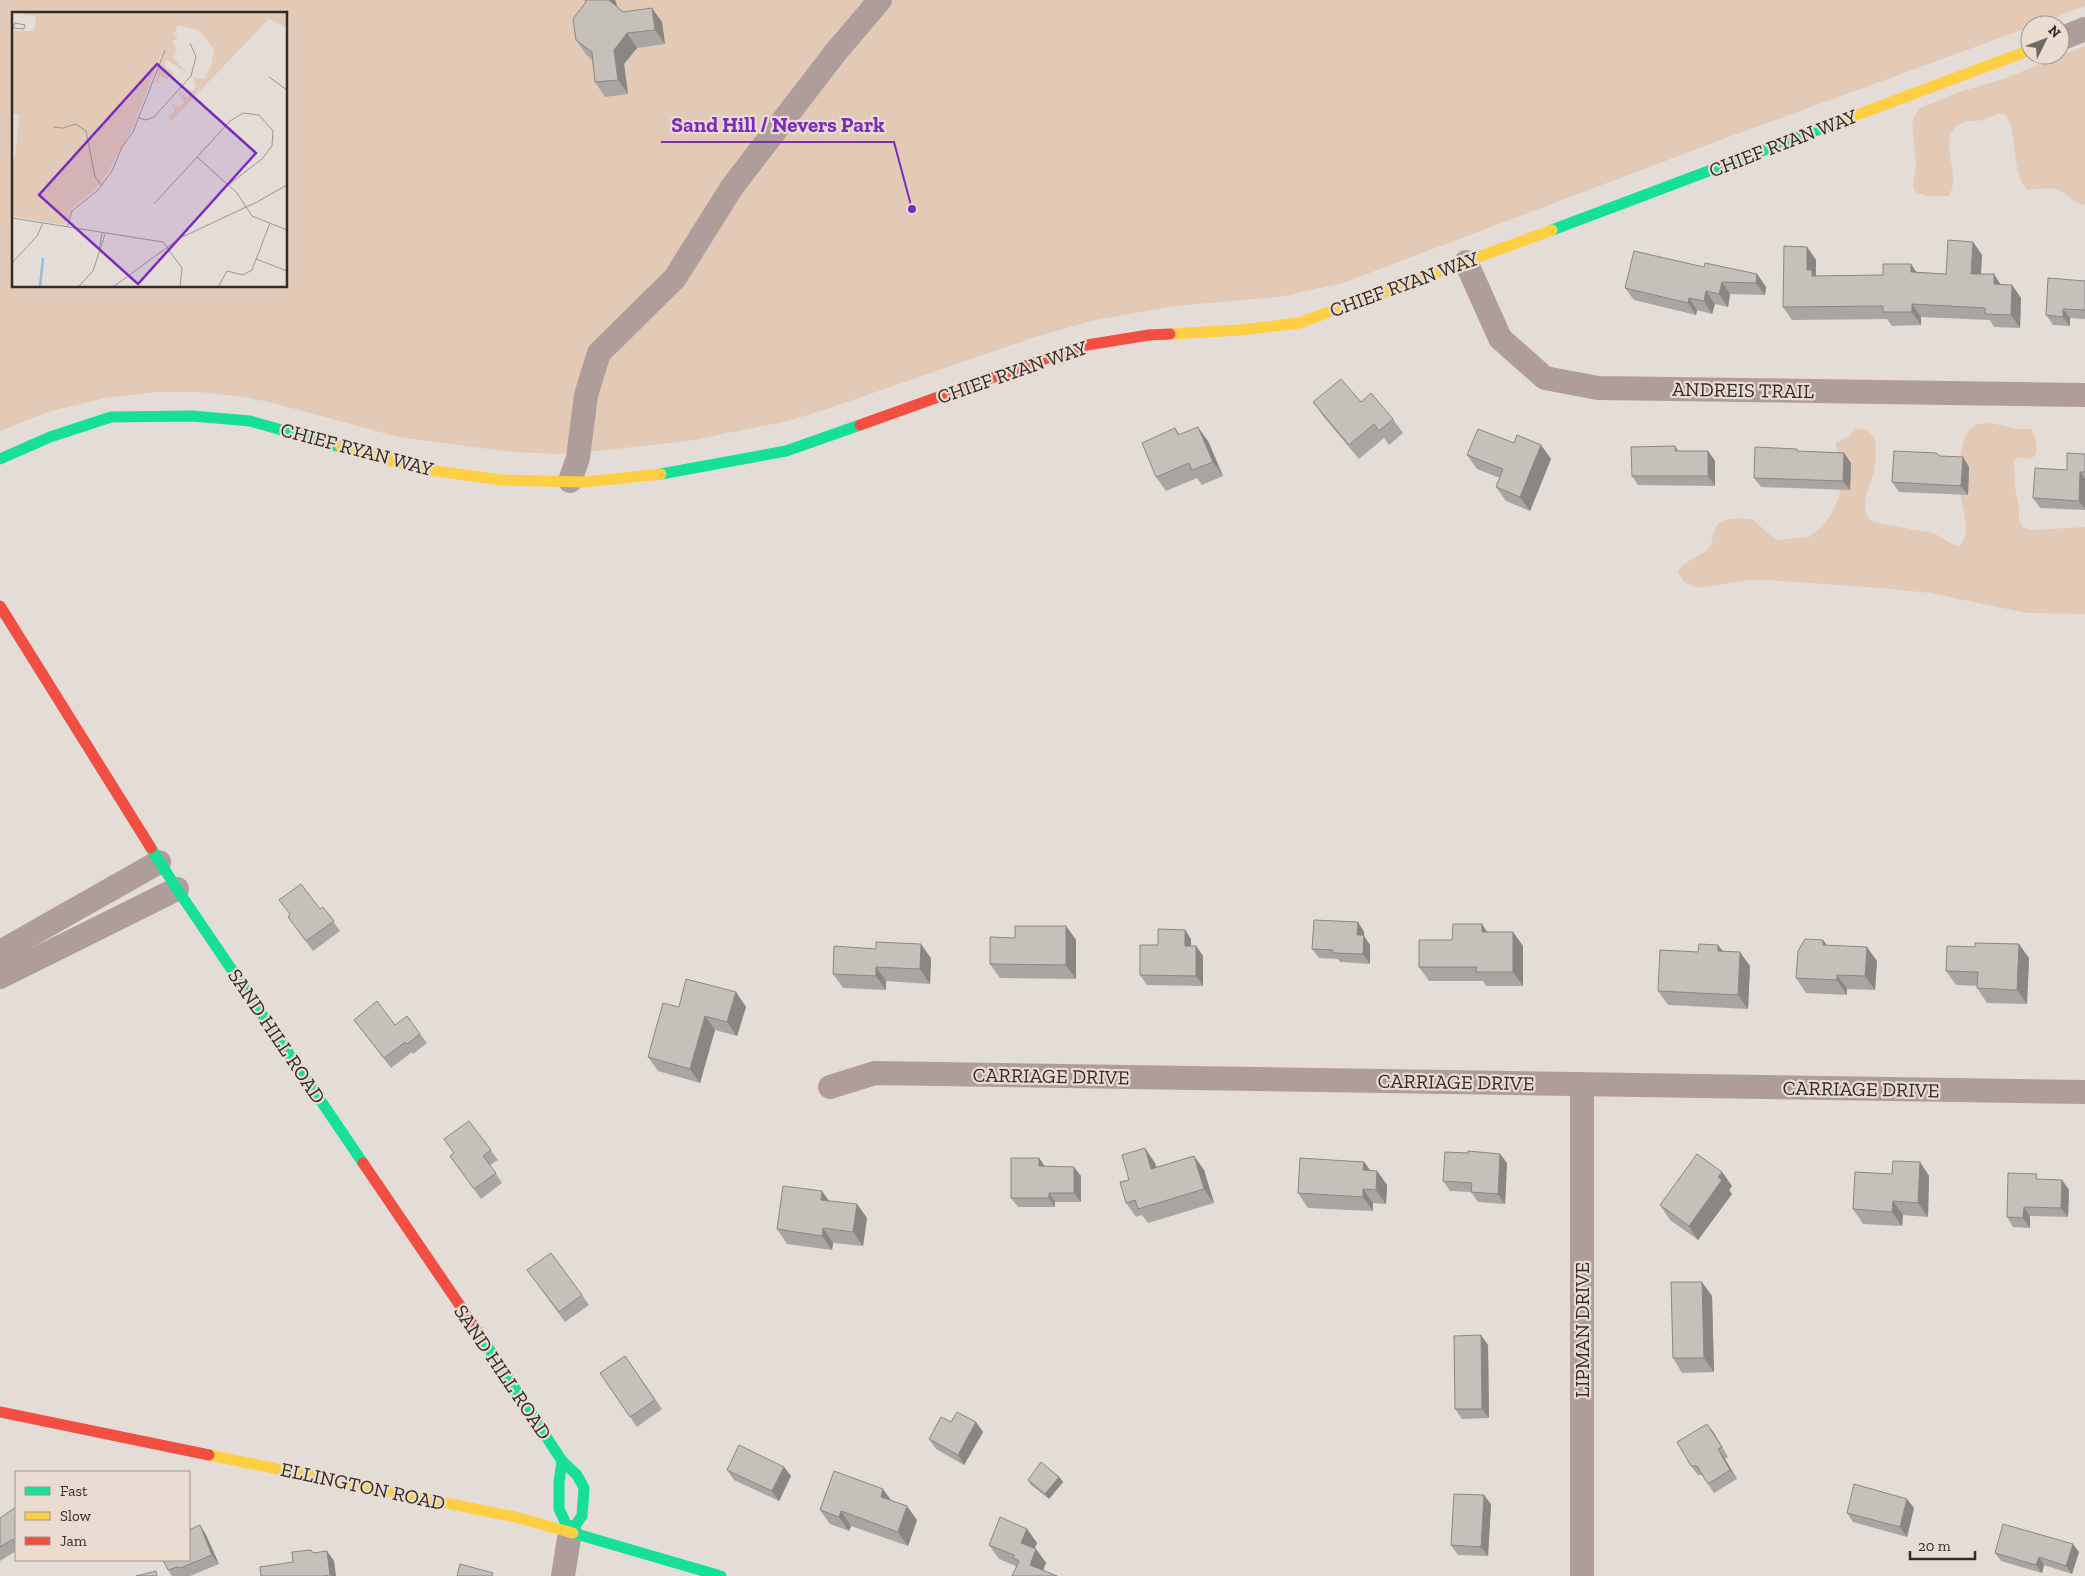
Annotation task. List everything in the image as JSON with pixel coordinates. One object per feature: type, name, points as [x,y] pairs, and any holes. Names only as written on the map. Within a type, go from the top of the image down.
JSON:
[{"type":"street","points":[[570,481],[578,458],[586,395],[599,352],[675,278],[732,187],[835,53],[880,0]]},
{"type":"street","points":[[2070,35],[2085,29]]},
{"type":"street","name":"CHIEF RYAN WAY","points":[[0,459],[50,437],[111,417],[192,416],[250,420],[415,468],[501,480],[570,481],[673,473],[786,451],[1081,346],[1149,335],[1241,330],[1299,322],[1466,262],[2020,54]]},
{"type":"street","name":"ANDREIS TRAIL","points":[[1466,262],[1500,338],[1545,378],[1598,388],[2085,395]]},
{"type":"street","name":"SAND HILL ROAD","points":[[0,606],[177,890],[514,1386],[562,1461],[577,1475],[584,1488],[582,1516],[570,1532],[559,1509],[559,1482],[562,1461]]},
{"type":"street","points":[[0,952],[159,862]]},
{"type":"street","points":[[0,977],[177,890]]},
{"type":"street","name":"CARRIAGE DRIVE","points":[[830,1087],[875,1073],[2085,1092]]},
{"type":"street","name":"LIPMAN DRIVE","points":[[1582,1084],[1582,1576]]},
{"type":"street","name":"ELLINGTON ROAD","points":[[0,1412],[515,1517],[627,1547],[721,1576]]},
{"type":"street","points":[[563,1576],[570,1532]]},
{"type":"shaded area","points":[[0,0],[2085,0],[2085,6],[2061,15],[2020,15],[2020,31],[1734,135],[1343,283],[1279,297],[1175,306],[1091,321],[1032,338],[788,421],[688,441],[560,454],[512,452],[398,437],[244,397],[200,392],[156,392],[105,398],[48,412],[0,431]]},
{"type":"shaded area","points":[[2085,46],[2085,205],[2078,203],[2056,189],[2028,190],[2022,183],[2018,172],[2010,124],[2006,117],[2000,113],[1982,120],[1961,123],[1952,132],[1949,140],[1949,149],[1953,179],[1952,188],[1948,196],[1926,196],[1915,192],[1913,185],[1916,165],[1912,122],[1918,109],[1956,93],[2003,79],[2038,65],[2070,65],[2070,52]]},
{"type":"shaded area","points":[[1991,423],[2017,429],[2032,429],[2034,435],[2037,446],[2035,456],[2029,459],[2017,457],[2014,461],[2015,487],[2019,519],[2022,527],[2031,530],[2085,527],[2085,614],[2027,613],[1930,593],[1766,580],[1749,580],[1698,588],[1684,582],[1678,573],[1682,566],[1708,549],[1716,526],[1725,520],[1753,520],[1776,540],[1809,537],[1818,530],[1831,513],[1840,493],[1842,472],[1836,442],[1850,436],[1854,429],[1863,429],[1874,436],[1875,439],[1875,466],[1865,504],[1868,517],[1873,522],[1933,533],[1959,546],[1963,541],[1966,529],[1959,480],[1962,447],[1965,437],[1976,425]]},
{"type":"building","points":[[585,0],[609,0],[623,12],[652,8],[655,30],[627,33],[614,50],[618,80],[595,82],[592,52],[576,40],[573,19],[586,2]]},
{"type":"building","points":[[1948,240],[1973,242],[1971,274],[1994,274],[1994,284],[2012,285],[2011,315],[1985,314],[1985,308],[1912,304],[1912,312],[1883,312],[1883,306],[1783,307],[1784,246],[1807,247],[1807,270],[1812,270],[1812,276],[1883,275],[1883,264],[1911,264],[1911,272],[1946,274]]},
{"type":"building","points":[[1634,251],[1704,267],[1705,263],[1757,274],[1756,283],[1722,282],[1719,294],[1706,291],[1704,301],[1689,298],[1688,303],[1625,288]]},
{"type":"building","points":[[2048,278],[2085,281],[2085,310],[2063,309],[2063,317],[2046,315]]},
{"type":"building","points":[[1341,379],[1361,402],[1371,393],[1393,419],[1379,431],[1374,424],[1349,445],[1313,402]]},
{"type":"building","points":[[1198,427],[1213,462],[1192,470],[1189,463],[1156,477],[1142,443],[1175,428],[1178,435]]},
{"type":"building","points":[[1478,429],[1514,443],[1517,435],[1541,445],[1520,497],[1496,487],[1503,469],[1467,455]]},
{"type":"building","points":[[1675,446],[1675,451],[1708,451],[1708,476],[1632,476],[1631,447]]},
{"type":"building","points":[[1755,447],[1844,453],[1843,481],[1754,478]]},
{"type":"building","points":[[1894,451],[1936,453],[1940,456],[1963,457],[1961,486],[1892,482]]},
{"type":"building","points":[[2067,453],[2085,454],[2085,472],[2080,472],[2079,501],[2033,498],[2035,468],[2067,470]]},
{"type":"building","points":[[301,884],[320,909],[323,907],[334,921],[306,941],[288,917],[290,914],[279,900]]},
{"type":"building","points":[[1314,920],[1358,922],[1357,935],[1364,935],[1363,954],[1333,953],[1333,950],[1312,949]]},
{"type":"building","points":[[1453,924],[1482,924],[1482,932],[1513,932],[1513,972],[1476,972],[1477,967],[1419,967],[1419,940],[1452,940]]},
{"type":"building","points":[[1015,926],[1066,926],[1066,965],[990,964],[990,937],[1015,938]]},
{"type":"building","points":[[1158,929],[1185,930],[1185,946],[1196,946],[1196,976],[1140,975],[1140,945],[1158,945]]},
{"type":"building","points":[[1805,939],[1823,940],[1823,945],[1867,947],[1865,976],[1837,975],[1837,980],[1796,978],[1798,951]]},
{"type":"building","points":[[876,942],[921,944],[920,969],[876,967],[876,976],[833,974],[834,946],[876,949]]},
{"type":"building","points":[[1975,943],[2019,944],[2017,990],[1977,988],[1978,972],[1946,971],[1947,946],[1975,947]]},
{"type":"building","points":[[1699,944],[1718,945],[1718,951],[1740,952],[1738,995],[1658,991],[1660,950],[1698,952]]},
{"type":"building","points":[[686,979],[736,992],[727,1022],[705,1016],[690,1069],[648,1057],[663,1003],[679,1007]]},
{"type":"building","points":[[377,1001],[395,1025],[407,1016],[420,1034],[407,1044],[405,1042],[384,1058],[354,1020]]},
{"type":"building","points":[[469,1121],[491,1150],[483,1156],[496,1173],[474,1189],[450,1156],[454,1153],[444,1139]]},
{"type":"building","points":[[1145,1148],[1151,1169],[1194,1156],[1204,1189],[1138,1209],[1135,1200],[1126,1203],[1120,1182],[1129,1180],[1122,1155]]},
{"type":"building","points":[[1468,1151],[1500,1154],[1498,1194],[1471,1192],[1472,1183],[1443,1181],[1445,1152],[1468,1153]]},
{"type":"building","points":[[1697,1154],[1722,1172],[1718,1177],[1722,1180],[1689,1226],[1660,1205]]},
{"type":"building","points":[[1011,1158],[1039,1158],[1039,1166],[1074,1167],[1074,1193],[1049,1193],[1049,1198],[1011,1198]]},
{"type":"building","points":[[1300,1158],[1364,1162],[1363,1170],[1377,1171],[1376,1190],[1363,1189],[1363,1197],[1298,1193]]},
{"type":"building","points":[[1893,1161],[1920,1162],[1918,1203],[1893,1201],[1892,1212],[1853,1209],[1855,1172],[1892,1174]]},
{"type":"building","points":[[2008,1173],[2037,1174],[2036,1179],[2062,1180],[2061,1208],[2024,1207],[2023,1218],[2007,1217]]},
{"type":"building","points":[[783,1186],[822,1191],[821,1200],[857,1204],[853,1232],[823,1228],[822,1236],[777,1229]]},
{"type":"building","points":[[551,1253],[582,1295],[559,1312],[527,1270]]},
{"type":"building","points":[[1671,1282],[1702,1282],[1704,1358],[1673,1358]]},
{"type":"building","points":[[1481,1335],[1482,1409],[1455,1409],[1454,1336]]},
{"type":"building","points":[[625,1356],[655,1400],[630,1417],[600,1373]]},
{"type":"building","points":[[957,1412],[976,1422],[958,1455],[929,1439],[941,1417],[951,1422]]},
{"type":"building","points":[[1707,1424],[1722,1447],[1718,1449],[1730,1470],[1708,1484],[1697,1466],[1691,1466],[1677,1442]]},
{"type":"building","points":[[739,1445],[784,1467],[772,1491],[727,1470]]},
{"type":"building","points":[[1041,1462],[1059,1477],[1045,1494],[1028,1480]]},
{"type":"building","points":[[834,1471],[883,1489],[881,1497],[907,1506],[898,1532],[841,1511],[839,1517],[820,1510]]},
{"type":"building","points":[[1854,1484],[1907,1499],[1900,1527],[1847,1513]]},
{"type":"building","points":[[1454,1494],[1484,1495],[1481,1547],[1451,1545]]},
{"type":"building","points":[[15,1508],[15,1543],[13,1539],[0,1547],[0,1518]]},
{"type":"building","points":[[1000,1517],[1027,1529],[1021,1543],[1036,1549],[1030,1565],[1057,1576],[1012,1576],[1019,1561],[1013,1558],[1014,1555],[989,1545]]},
{"type":"building","points":[[2003,1524],[2073,1544],[2066,1566],[2039,1557],[2036,1565],[1995,1553]]},
{"type":"building","points":[[200,1525],[212,1555],[180,1568],[168,1570],[164,1561],[190,1561],[190,1530]]},
{"type":"building","points":[[311,1550],[313,1553],[327,1551],[330,1575],[261,1576],[260,1567],[293,1562],[292,1552]]},
{"type":"building","points":[[460,1564],[493,1573],[492,1576],[457,1576]]},
{"type":"building","points":[[156,1571],[157,1576],[136,1576]]},
{"type":"traffic: fast","points":[[1552,230],[1841,121]]},
{"type":"traffic: fast","points":[[0,459],[50,437],[111,417],[192,416],[250,421],[341,447]]},
{"type":"traffic: fast","points":[[661,474],[786,451],[860,425]]},
{"type":"traffic: fast","points":[[151,848],[363,1163]]},
{"type":"traffic: fast","points":[[480,1335],[562,1461],[577,1475],[584,1488],[582,1516],[570,1532],[559,1509],[559,1482],[562,1461]]},
{"type":"traffic: fast","points":[[573,1533],[721,1576]]},
{"type":"traffic: slow","points":[[1841,121],[2020,54]]},
{"type":"traffic: slow","points":[[1170,334],[1241,330],[1299,323],[1552,230]]},
{"type":"traffic: slow","points":[[341,447],[415,468],[501,480],[585,482],[661,474]]},
{"type":"traffic: slow","points":[[209,1455],[515,1517],[573,1533]]},
{"type":"traffic: jam","points":[[860,425],[1081,346],[1149,335],[1170,334]]},
{"type":"traffic: jam","points":[[0,606],[151,848]]},
{"type":"traffic: jam","points":[[363,1163],[480,1335]]},
{"type":"traffic: jam","points":[[0,1412],[209,1455]]},
{"type":"place","name":"Sand Hill / Nevers Park","points":[[912,209]]}]
